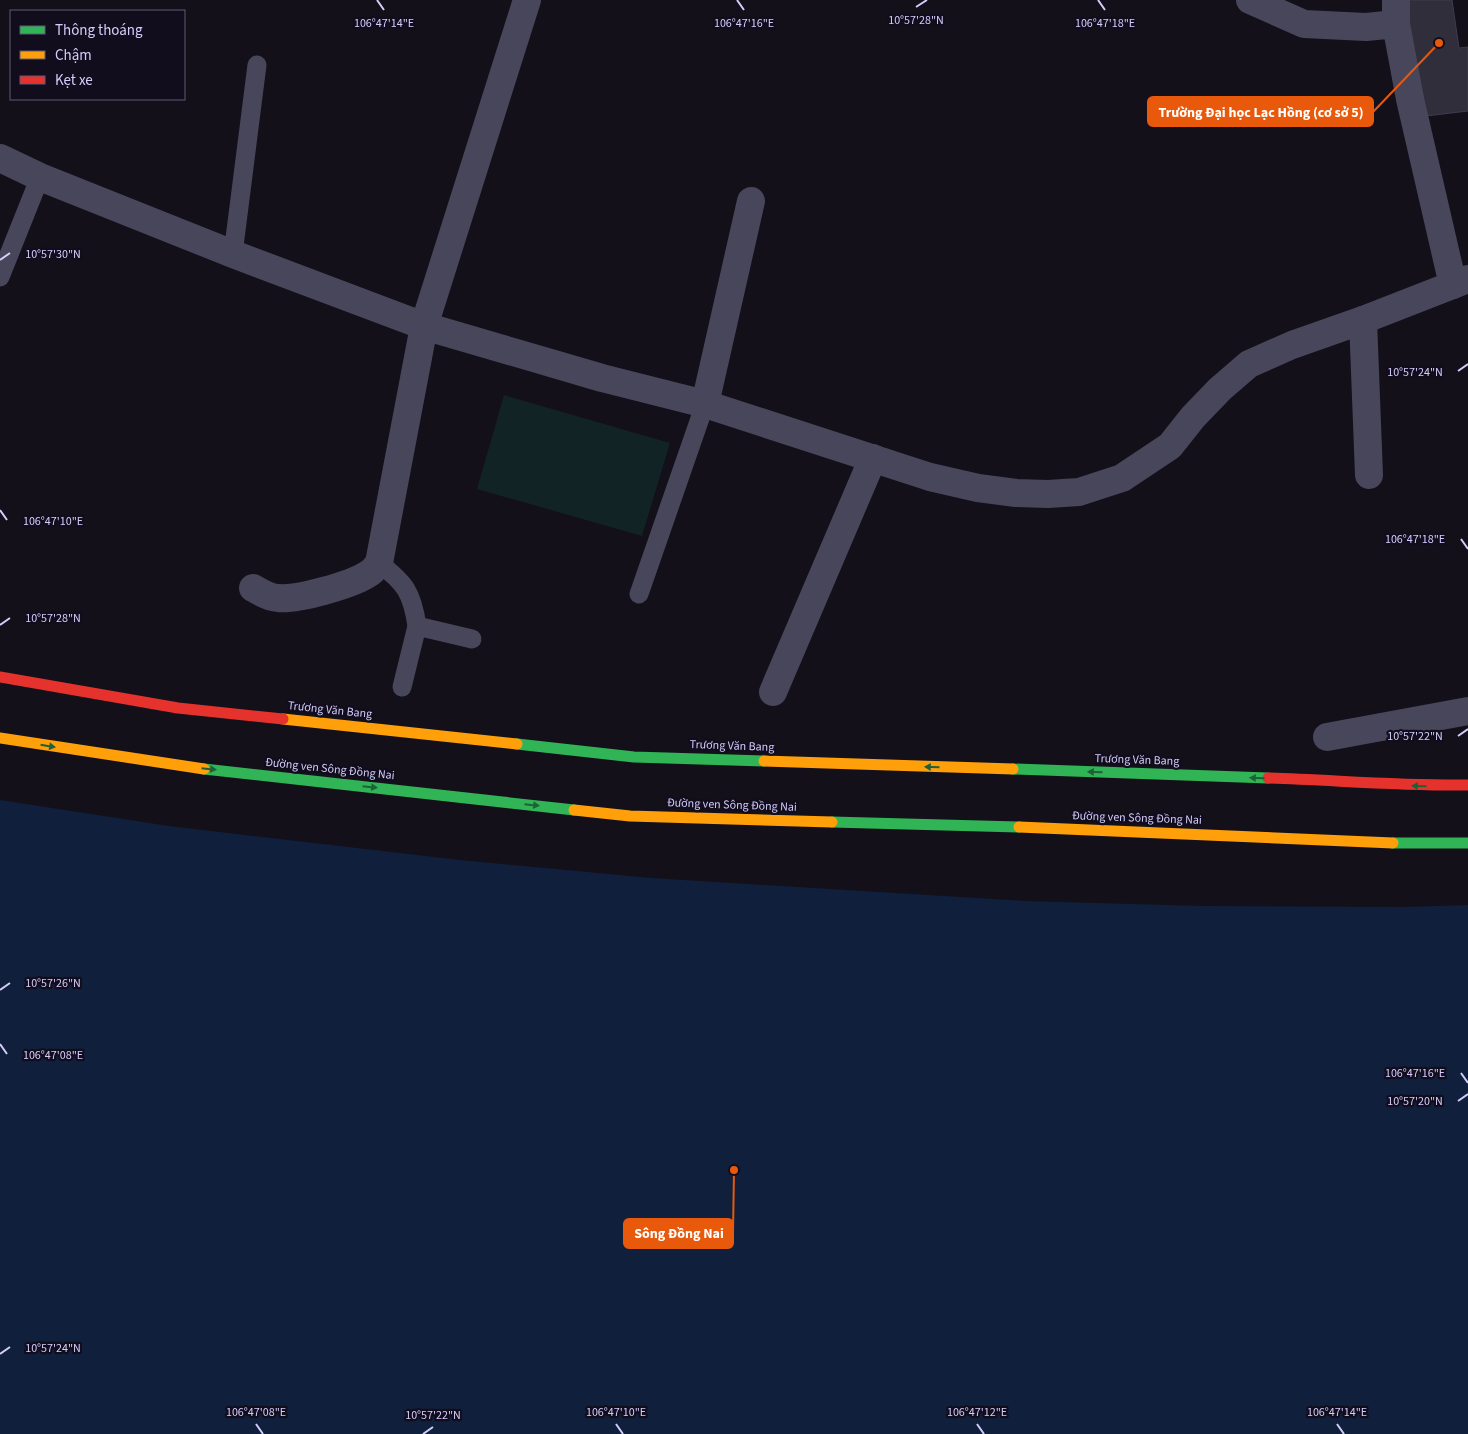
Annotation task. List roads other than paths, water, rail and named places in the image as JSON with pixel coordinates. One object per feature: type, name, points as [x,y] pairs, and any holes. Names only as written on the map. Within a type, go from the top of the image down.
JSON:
[{"type":"main road","name":"Trương Văn Bang","points":[[0,677],[178,708],[634,756],[1325,780],[1422,786],[1468,785]]},
{"type":"main road","name":"Đường ven Sông Đồng Nai","points":[[0,738],[172,765],[630,816],[987,826],[1424,844],[1468,842]]},
{"type":"street","points":[[253,588],[276,598],[291,598],[357,579],[369,574],[379,563],[424,326],[527,0]]},
{"type":"street","points":[[0,158],[40,177],[234,254],[424,326],[602,378],[705,404],[930,477],[978,488],[1016,493],[1048,494],[1079,492],[1122,478],[1170,446],[1193,417],[1249,364],[1292,345],[1461,282],[1410,99],[1396,12],[1366,27],[1304,24],[1250,0]]},
{"type":"street","points":[[705,404],[751,202]]},
{"type":"street","points":[[1363,320],[1368,475]]},
{"type":"street","points":[[773,692],[873,458]]},
{"type":"street","points":[[1327,737],[1468,711]]},
{"type":"lane","points":[[234,254],[256,65]]},
{"type":"lane","points":[[0,277],[40,177]]},
{"type":"lane","points":[[639,594],[705,404]]},
{"type":"lane","points":[[379,563],[402,582],[411,599],[416,626],[402,687]]},
{"type":"lane","points":[[416,626],[472,639]]},
{"type":"water","points":[[0,800],[169,826],[460,860],[652,878],[1025,901],[1204,906],[1403,907],[1468,905],[1468,1434],[0,1434]]},
{"type":"place","name":"Trường Đại học Lạc Hồng (cơ sở 5)","points":[[1439,43]]},
{"type":"place","name":"Sông Đồng Nai","points":[[734,1170]]}]
